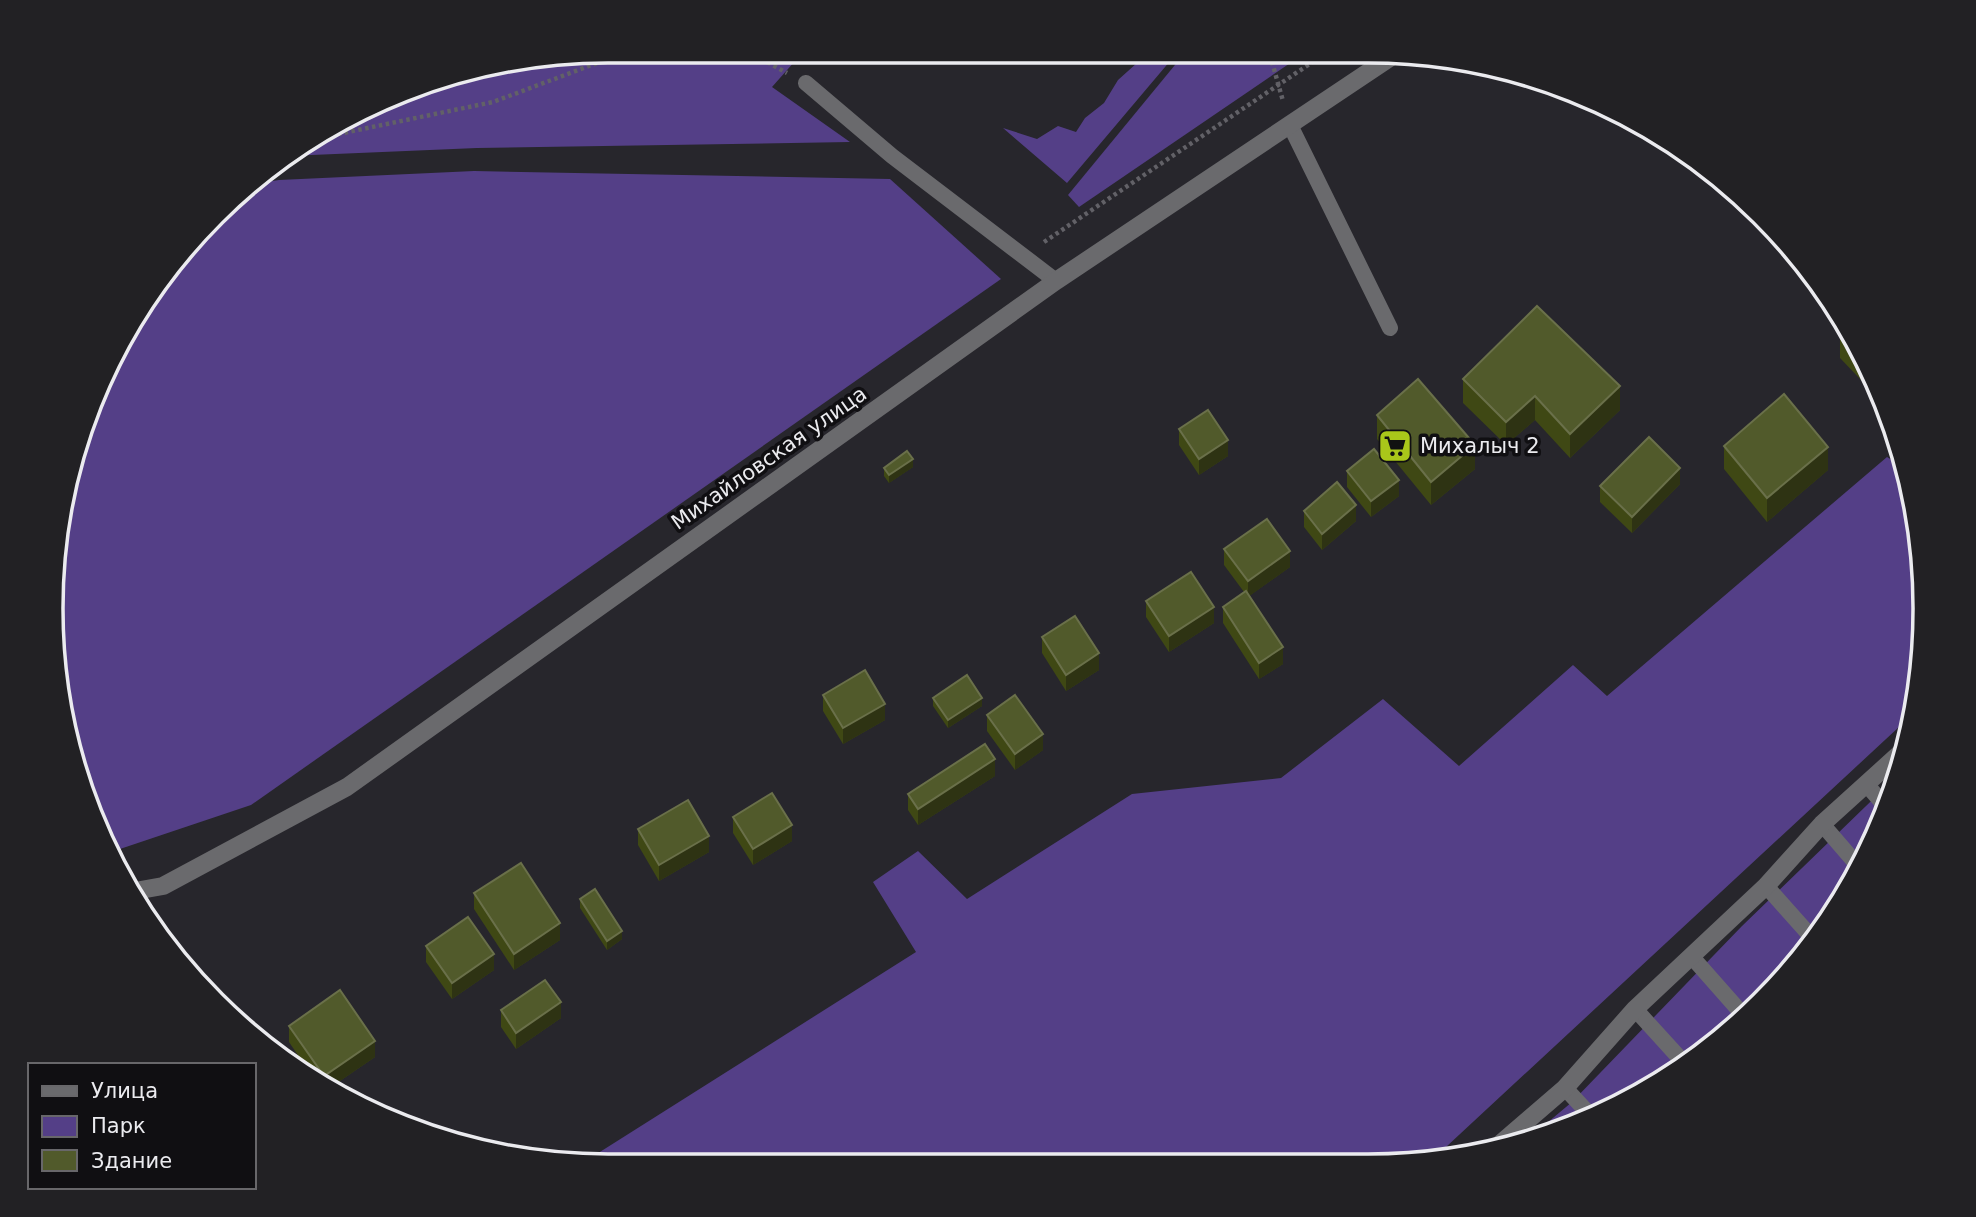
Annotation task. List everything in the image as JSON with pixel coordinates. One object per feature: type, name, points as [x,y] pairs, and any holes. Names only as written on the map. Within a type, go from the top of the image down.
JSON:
[{"type":"street","name":"Михайловская улица","points":[[141,890],[163,886],[347,787],[1056,281],[1382,63]]},
{"type":"street","points":[[1514,1133],[1565,1088],[1635,1009],[1766,886],[1822,824],[1890,763]]},
{"type":"street","name":"Михайловская улица","points":[[148,901],[163,886]]},
{"type":"lane","points":[[806,83],[892,156],[1056,281]]},
{"type":"lane","points":[[1290,125],[1391,328]]},
{"type":"lane","points":[[1867,785],[1878,798]]},
{"type":"lane","points":[[1822,824],[1852,859]]},
{"type":"lane","points":[[1766,886],[1807,932]]},
{"type":"lane","points":[[1692,957],[1738,1009]]},
{"type":"lane","points":[[1635,1009],[1678,1057]]},
{"type":"lane","points":[[1565,1088],[1584,1109]]},
{"type":"path","points":[[340,134],[493,102],[596,63]]},
{"type":"path","points":[[769,63],[806,83]]},
{"type":"path","points":[[1273,63],[1290,125]]},
{"type":"path","points":[[1023,256],[1311,63]]},
{"type":"green space","points":[[608,63],[793,63],[772,87],[850,142],[477,148],[305,155],[367,119],[433,92],[502,73],[573,64]]},
{"type":"green space","points":[[1137,63],[1168,63],[1067,183],[1003,128],[1037,139],[1058,126],[1076,132],[1085,118],[1104,103],[1118,80]]},
{"type":"green space","points":[[1177,63],[1290,63],[1079,207],[1068,195]]},
{"type":"green space","points":[[474,171],[890,179],[1001,279],[251,805],[119,849],[92,784],[73,715],[68,680],[63,608],[64,573],[73,502],[92,433],[105,400],[119,367],[155,305],[198,249],[223,223],[269,181]]},
{"type":"green space","points":[[1887,457],[1892,460],[1903,502],[1912,573],[1912,644],[1900,726],[1445,1148],[1367,1154],[597,1154],[916,952],[873,882],[918,851],[967,899],[1132,794],[1281,778],[1383,699],[1459,766],[1573,665],[1607,696]]},
{"type":"green space","points":[[1881,791],[1857,850],[1821,912],[1778,968],[1753,994],[1727,1019],[1671,1062],[1609,1098],[1546,1124],[1572,1102],[1742,926]]},
{"type":"building","points":[[1537,306],[1620,386],[1570,434],[1535,396],[1506,422],[1463,379]]},
{"type":"building","points":[[1418,379],[1475,445],[1431,482],[1377,415]]},
{"type":"building","points":[[1784,394],[1828,447],[1767,498],[1724,446]]},
{"type":"building","points":[[1208,410],[1228,440],[1199,459],[1179,429]]},
{"type":"building","points":[[1649,437],[1680,468],[1632,517],[1600,486]]},
{"type":"building","points":[[1374,449],[1399,480],[1371,501],[1347,471]]},
{"type":"building","points":[[907,451],[913,459],[889,475],[884,468]]},
{"type":"building","points":[[1337,482],[1356,505],[1322,534],[1304,511]]},
{"type":"building","points":[[1267,519],[1290,551],[1248,581],[1224,549]]},
{"type":"building","points":[[1191,572],[1214,607],[1169,636],[1146,601]]},
{"type":"building","points":[[1246,591],[1283,647],[1259,663],[1223,607]]},
{"type":"building","points":[[1075,616],[1099,653],[1066,675],[1042,637]]},
{"type":"building","points":[[865,670],[885,704],[843,728],[823,695]]},
{"type":"building","points":[[967,675],[982,698],[948,720],[933,698]]},
{"type":"building","points":[[1015,695],[1043,734],[1015,754],[987,715]]},
{"type":"building","points":[[985,744],[995,759],[918,809],[908,794]]},
{"type":"building","points":[[772,793],[792,825],[753,849],[733,817]]},
{"type":"building","points":[[688,800],[709,836],[659,865],[638,829]]},
{"type":"building","points":[[521,863],[560,923],[514,954],[474,893]]},
{"type":"building","points":[[595,889],[622,931],[607,941],[580,899]]},
{"type":"building","points":[[468,917],[494,954],[452,983],[426,946]]},
{"type":"building","points":[[545,980],[561,1002],[516,1033],[501,1010]]},
{"type":"building","points":[[340,990],[375,1041],[326,1075],[289,1026]]},
{"type":"place","name":"Михалыч 2","points":[[1395,446]]}]
